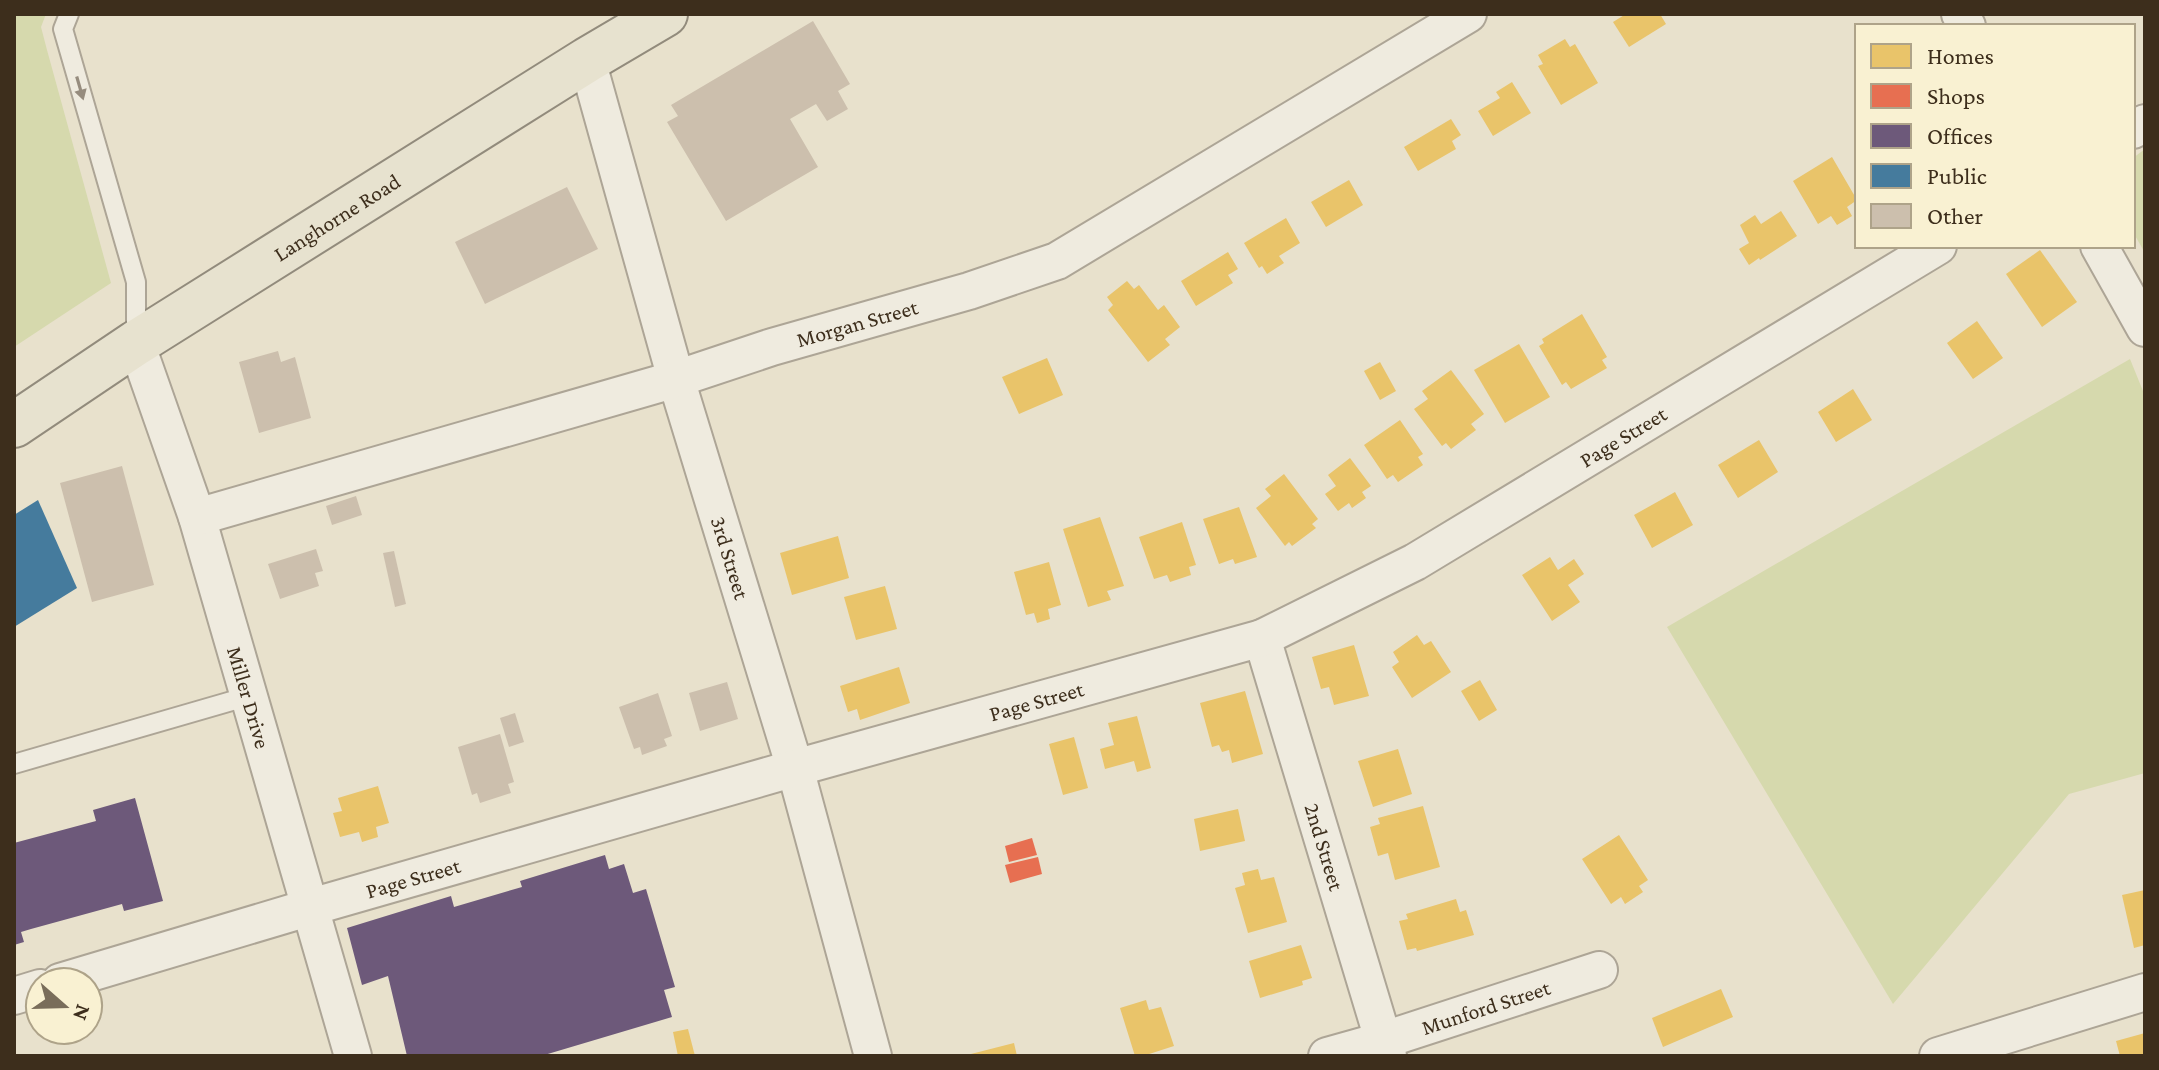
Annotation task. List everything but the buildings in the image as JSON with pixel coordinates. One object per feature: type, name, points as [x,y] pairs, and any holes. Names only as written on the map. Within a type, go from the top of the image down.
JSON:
[{"type":"main road","name":"Langhorne Road","points":[[14,425],[136,343],[665,14]]},
{"type":"street","name":"Morgan Street","points":[[197,517],[676,379],[772,347],[969,291],[1057,261],[1468,14]]},
{"type":"street","name":"3rd Street","points":[[587,60],[676,379],[795,768],[873,1056]]},
{"type":"street","name":"Page Street","points":[[104,969],[795,768],[1262,638],[1415,562],[1935,248]]},
{"type":"street","points":[[2100,248],[2145,328]]},
{"type":"street","name":"Miller Drive","points":[[136,343],[197,517],[353,1056]]},
{"type":"street","name":"2nd Street","points":[[1262,638],[1386,1048]]},
{"type":"street","name":"Munford Street","points":[[1327,1056],[1386,1048],[1599,970]]},
{"type":"street","points":[[1938,1056],[2145,992]]},
{"type":"lane","points":[[69,14],[63,29],[136,282],[136,343]]},
{"type":"lane","points":[[14,764],[249,696]]},
{"type":"green space","points":[[14,14],[46,14],[41,27],[111,283],[14,347]]},
{"type":"green space","points":[[2145,149],[2145,253],[2135,236],[2135,156]]},
{"type":"green space","points":[[2130,359],[2145,396],[2145,773],[2069,794],[1893,1004],[1667,627]]}]
